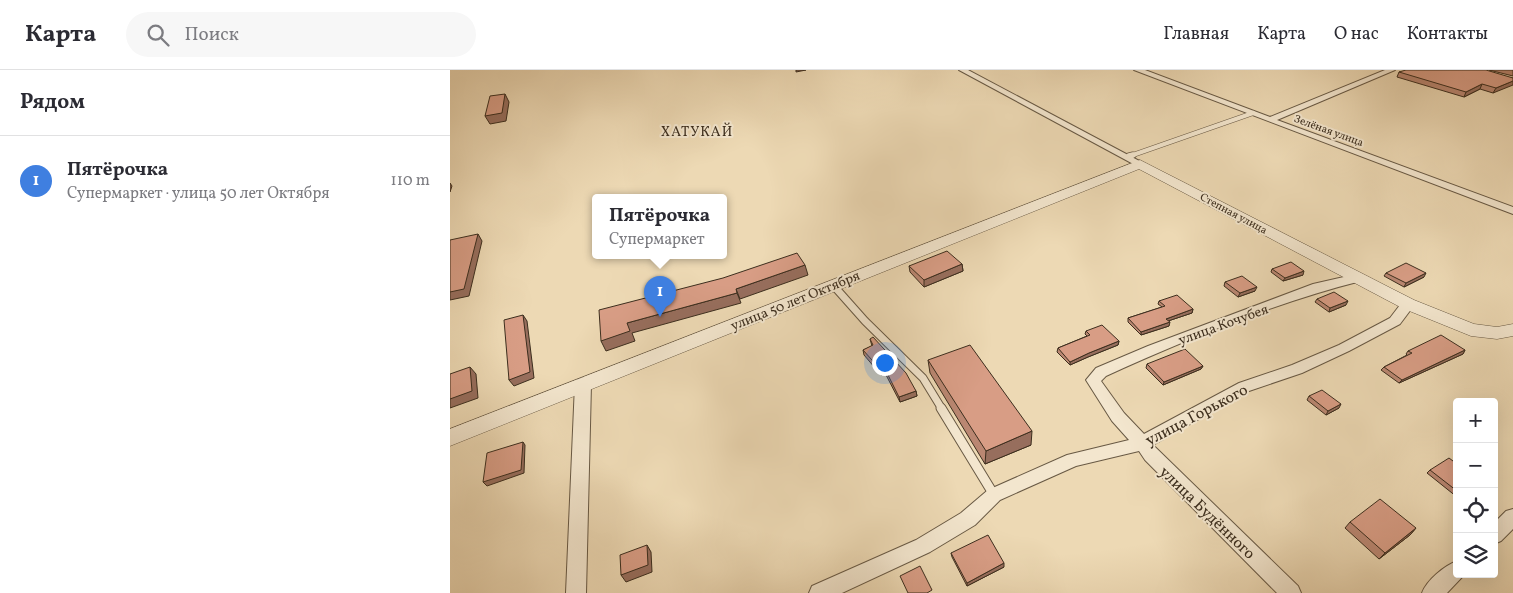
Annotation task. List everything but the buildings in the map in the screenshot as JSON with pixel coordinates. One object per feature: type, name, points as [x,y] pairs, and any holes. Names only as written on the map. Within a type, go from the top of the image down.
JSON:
[{"type":"street","name":"Зелёная улица","points":[[1138,70],[1513,211]]},
{"type":"street","points":[[1270,120],[1390,70]]},
{"type":"street","name":"Степная улица","points":[[967,71],[1408,304],[1471,330],[1497,333],[1513,330]]},
{"type":"street","name":"улица 50 лет Октября","points":[[450,438],[834,285],[1134,160]]},
{"type":"street","name":"улица Кочубея","points":[[1092,380],[1101,372],[1153,349],[1317,288],[1357,278]]},
{"type":"street","name":"улица Горького","points":[[819,593],[923,546],[968,519],[994,494],[1073,460],[1143,443],[1166,428],[1244,387],[1296,369],[1344,348],[1395,321],[1408,304]]},
{"type":"street","name":"улица Будённого","points":[[1092,380],[1118,417],[1143,443],[1150,455],[1291,593]]},
{"type":"street","points":[[576,593],[583,384]]},
{"type":"street","points":[[1496,533],[1513,519]]},
{"type":"street","points":[[1432,593],[1453,574]]},
{"type":"lane","points":[[1134,160],[1253,113]]},
{"type":"lane","points":[[834,285],[865,321],[923,378],[994,494]]},
{"type":"place","name":"Пятёрочка","points":[[660,317]]},
{"type":"district","name":"ХАТУКАЙ","points":[[697,131]]}]
